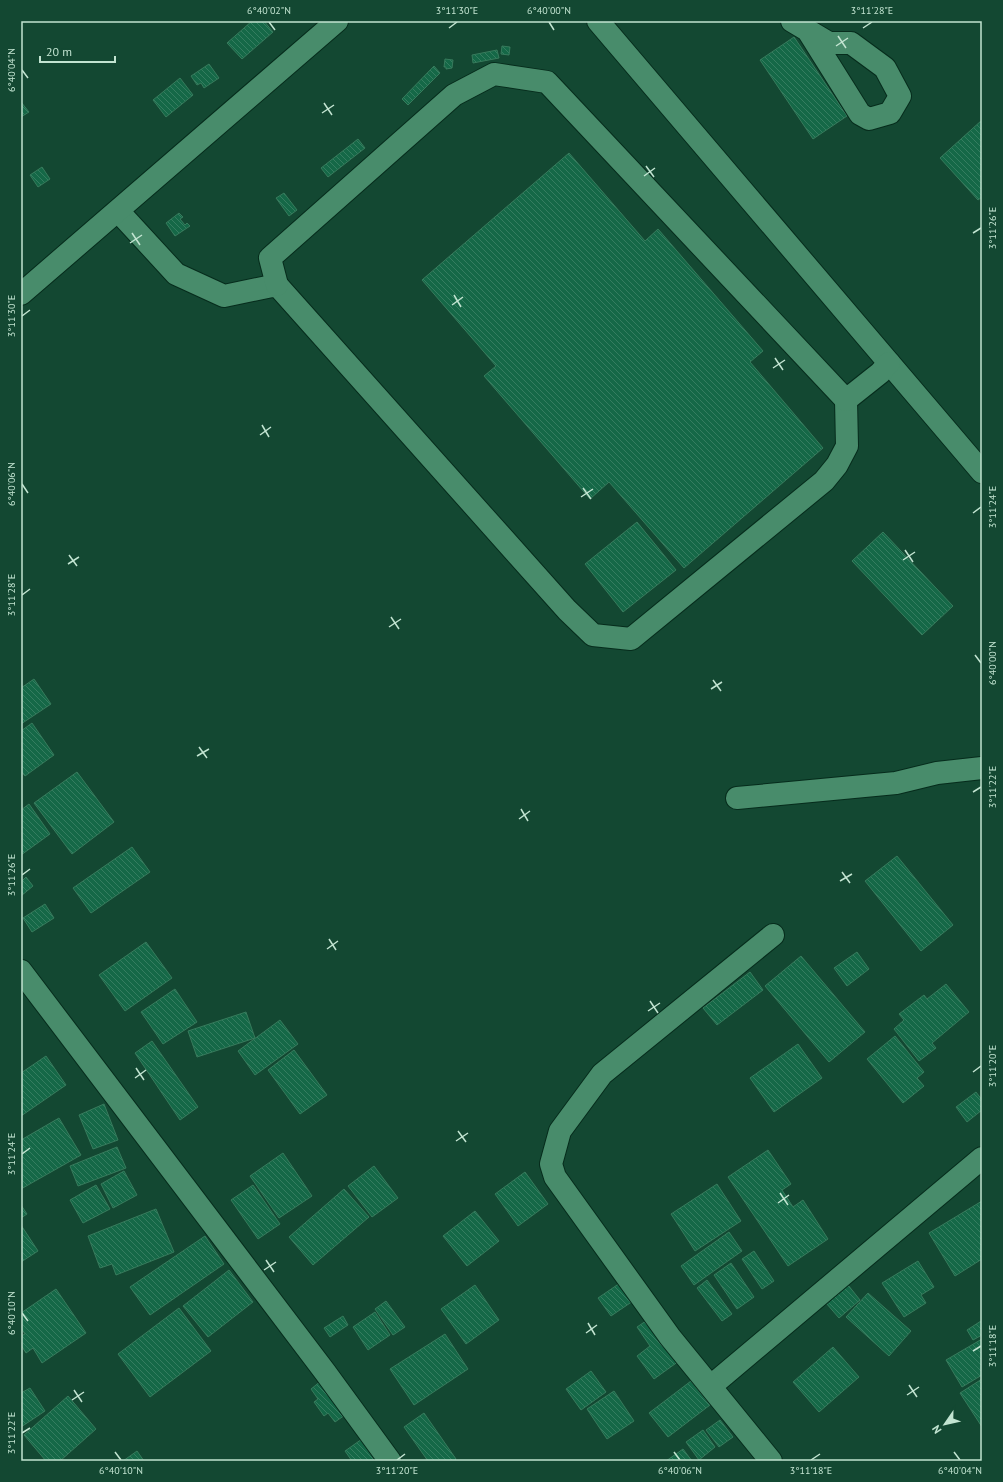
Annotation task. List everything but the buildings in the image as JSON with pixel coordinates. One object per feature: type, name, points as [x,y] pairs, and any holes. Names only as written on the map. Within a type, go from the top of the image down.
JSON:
[{"type":"street","points":[[21,294],[337,21]]},
{"type":"street","points":[[598,21],[982,472]]},
{"type":"street","points":[[494,74],[547,82],[846,400],[846,446],[837,465],[824,481],[631,639],[593,635],[567,610],[278,286],[270,258],[454,95],[494,74]]},
{"type":"street","points":[[118,211],[176,274],[224,296],[278,286]]},
{"type":"street","points":[[846,400],[880,373],[889,363]]},
{"type":"street","points":[[737,798],[896,783],[937,773],[982,768]]},
{"type":"street","points":[[771,1461],[670,1337],[555,1177],[551,1164],[560,1131],[602,1074],[773,935]]},
{"type":"street","points":[[21,971],[325,1372],[390,1461]]},
{"type":"street","points":[[711,1386],[982,1158]]}]
